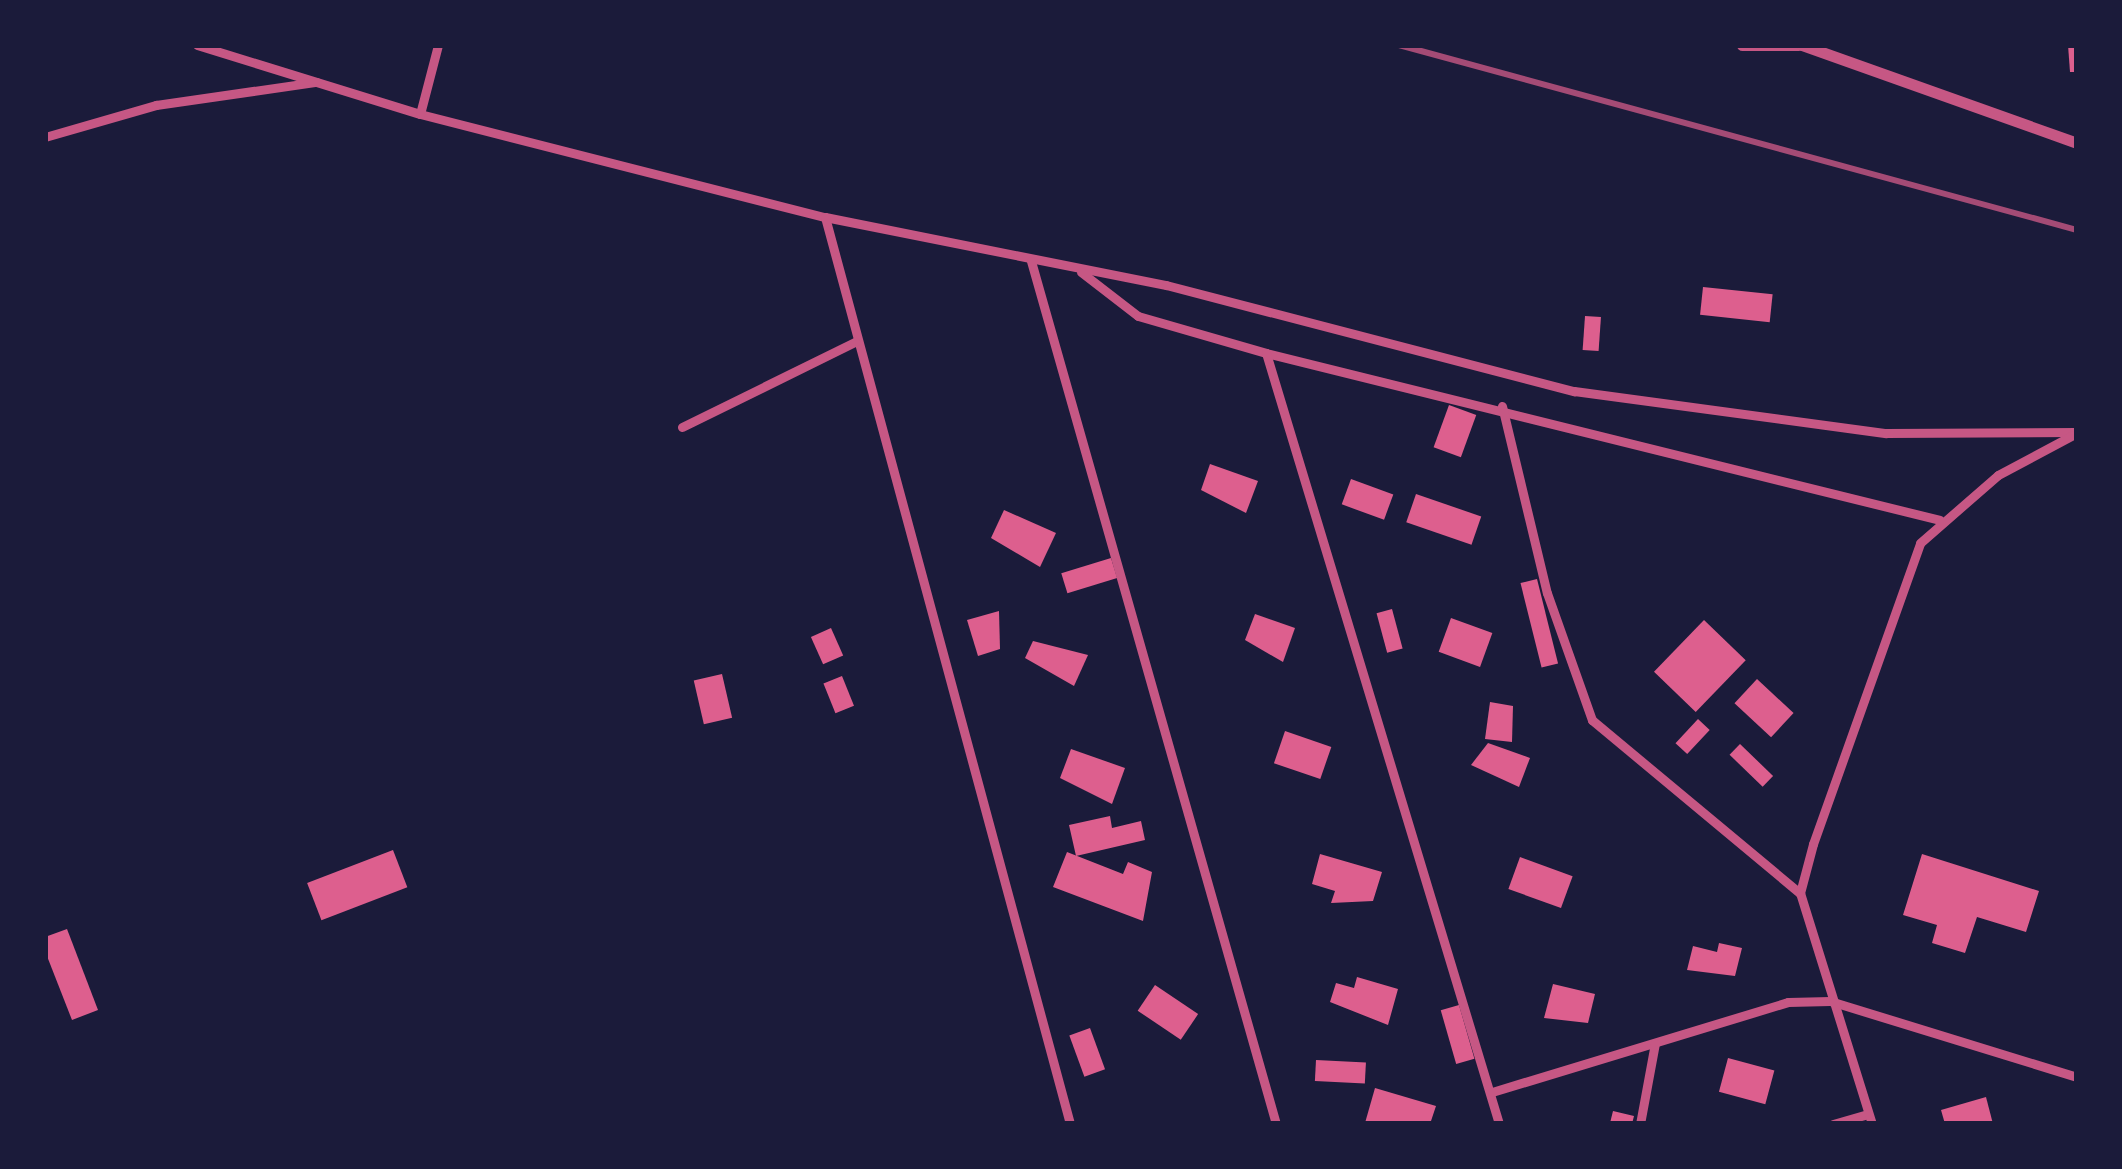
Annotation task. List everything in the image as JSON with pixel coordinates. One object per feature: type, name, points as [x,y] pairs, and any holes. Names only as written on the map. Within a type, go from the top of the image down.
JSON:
[{"type":"street","points":[[198,45],[420,114],[824,217],[1079,270],[1652,404],[1886,434],[2077,433]]},
{"type":"street","points":[[420,114],[438,45]]},
{"type":"street","points":[[1742,45],[1800,45],[2077,143]]},
{"type":"street","points":[[45,137],[156,105],[324,82]]},
{"type":"street","points":[[824,217],[1070,1124]]},
{"type":"street","points":[[1030,261],[1276,1124]]},
{"type":"street","points":[[1079,270],[1138,316],[1266,353],[1502,406],[1940,520]]},
{"type":"street","points":[[682,427],[855,342]]},
{"type":"street","points":[[1266,353],[1400,821],[1492,1092],[1499,1124]]},
{"type":"street","points":[[1502,406],[1546,594],[1592,720],[1800,893]]},
{"type":"street","points":[[1833,1124],[1870,1119],[1830,1001],[1800,893],[1902,574],[1940,520],[1998,475],[2077,433]]},
{"type":"street","points":[[1492,1092],[1788,1002],[1830,1001],[2077,1077]]},
{"type":"street","points":[[1640,1124],[1655,1044]]},
{"type":"building","points":[[2068,45],[2077,45],[2077,72],[2070,72]]},
{"type":"building","points":[[1703,287],[1773,294],[1770,322],[1700,315]]},
{"type":"building","points":[[1585,316],[1601,317],[1599,351],[1583,350]]},
{"type":"building","points":[[1449,405],[1476,415],[1461,457],[1434,447]]},
{"type":"building","points":[[1210,464],[1258,481],[1246,513],[1201,490]]},
{"type":"building","points":[[1351,479],[1393,494],[1384,520],[1342,504]]},
{"type":"building","points":[[1416,494],[1481,516],[1471,545],[1406,522]]},
{"type":"building","points":[[1004,510],[1056,533],[1040,567],[991,538]]},
{"type":"building","points":[[1111,558],[1117,578],[1067,593],[1061,573]]},
{"type":"building","points":[[1537,579],[1558,663],[1542,668],[1521,583]]},
{"type":"building","points":[[1392,609],[1403,649],[1387,653],[1377,613]]},
{"type":"building","points":[[999,611],[1000,649],[978,656],[967,620]]},
{"type":"building","points":[[1255,614],[1295,628],[1283,662],[1245,640]]},
{"type":"building","points":[[1451,618],[1492,633],[1480,667],[1439,652]]},
{"type":"building","points":[[1704,620],[1746,660],[1696,712],[1654,672]]},
{"type":"building","points":[[831,628],[843,655],[823,664],[811,637]]},
{"type":"building","points":[[1033,641],[1088,655],[1074,686],[1025,658]]},
{"type":"building","points":[[722,674],[732,718],[704,724],[694,681]]},
{"type":"building","points":[[842,676],[854,706],[835,713],[823,683]]},
{"type":"building","points":[[1757,679],[1794,713],[1771,737],[1734,703]]},
{"type":"building","points":[[1490,702],[1513,706],[1512,742],[1485,739]]},
{"type":"building","points":[[1698,719],[1710,730],[1687,754],[1675,743]]},
{"type":"building","points":[[1285,731],[1331,747],[1320,779],[1274,763]]},
{"type":"building","points":[[1488,743],[1530,758],[1519,787],[1471,765]]},
{"type":"building","points":[[1740,744],[1773,776],[1763,787],[1730,755]]},
{"type":"building","points":[[1071,749],[1125,768],[1112,804],[1060,778]]},
{"type":"building","points":[[1110,816],[1112,828],[1141,821],[1145,840],[1076,856],[1069,825]]},
{"type":"building","points":[[393,850],[407,887],[321,920],[307,883]]},
{"type":"building","points":[[1067,852],[1123,874],[1128,862],[1152,872],[1143,921],[1053,887]]},
{"type":"building","points":[[1320,854],[1382,872],[1373,901],[1331,903],[1335,891],[1312,884]]},
{"type":"building","points":[[1922,854],[2039,891],[2026,932],[1977,917],[1965,953],[1932,943],[1937,925],[1903,915]]},
{"type":"building","points":[[1520,857],[1573,876],[1561,908],[1508,889]]},
{"type":"building","points":[[67,929],[98,1010],[72,1020],[45,951],[45,937]]},
{"type":"building","points":[[1719,943],[1742,948],[1735,976],[1687,970],[1693,946],[1717,952]]},
{"type":"building","points":[[1357,977],[1398,989],[1388,1025],[1330,1002],[1336,983],[1354,988]]},
{"type":"building","points":[[1553,984],[1595,994],[1588,1023],[1544,1018]]},
{"type":"building","points":[[1155,985],[1198,1014],[1181,1040],[1138,1011]]},
{"type":"building","points":[[1459,1005],[1474,1059],[1456,1064],[1441,1010]]},
{"type":"building","points":[[1090,1028],[1105,1069],[1084,1077],[1069,1036]]},
{"type":"building","points":[[1728,1058],[1774,1070],[1765,1104],[1719,1092]]},
{"type":"building","points":[[1316,1060],[1366,1063],[1365,1084],[1315,1081]]},
{"type":"building","points":[[1375,1088],[1436,1106],[1430,1124],[1365,1123]]},
{"type":"building","points":[[1986,1097],[1993,1124],[1945,1124],[1941,1110]]},
{"type":"building","points":[[1613,1111],[1634,1116],[1632,1124],[1586,1124],[1610,1123]]},
{"type":"railway","points":[[1399,45],[2077,230]]}]
